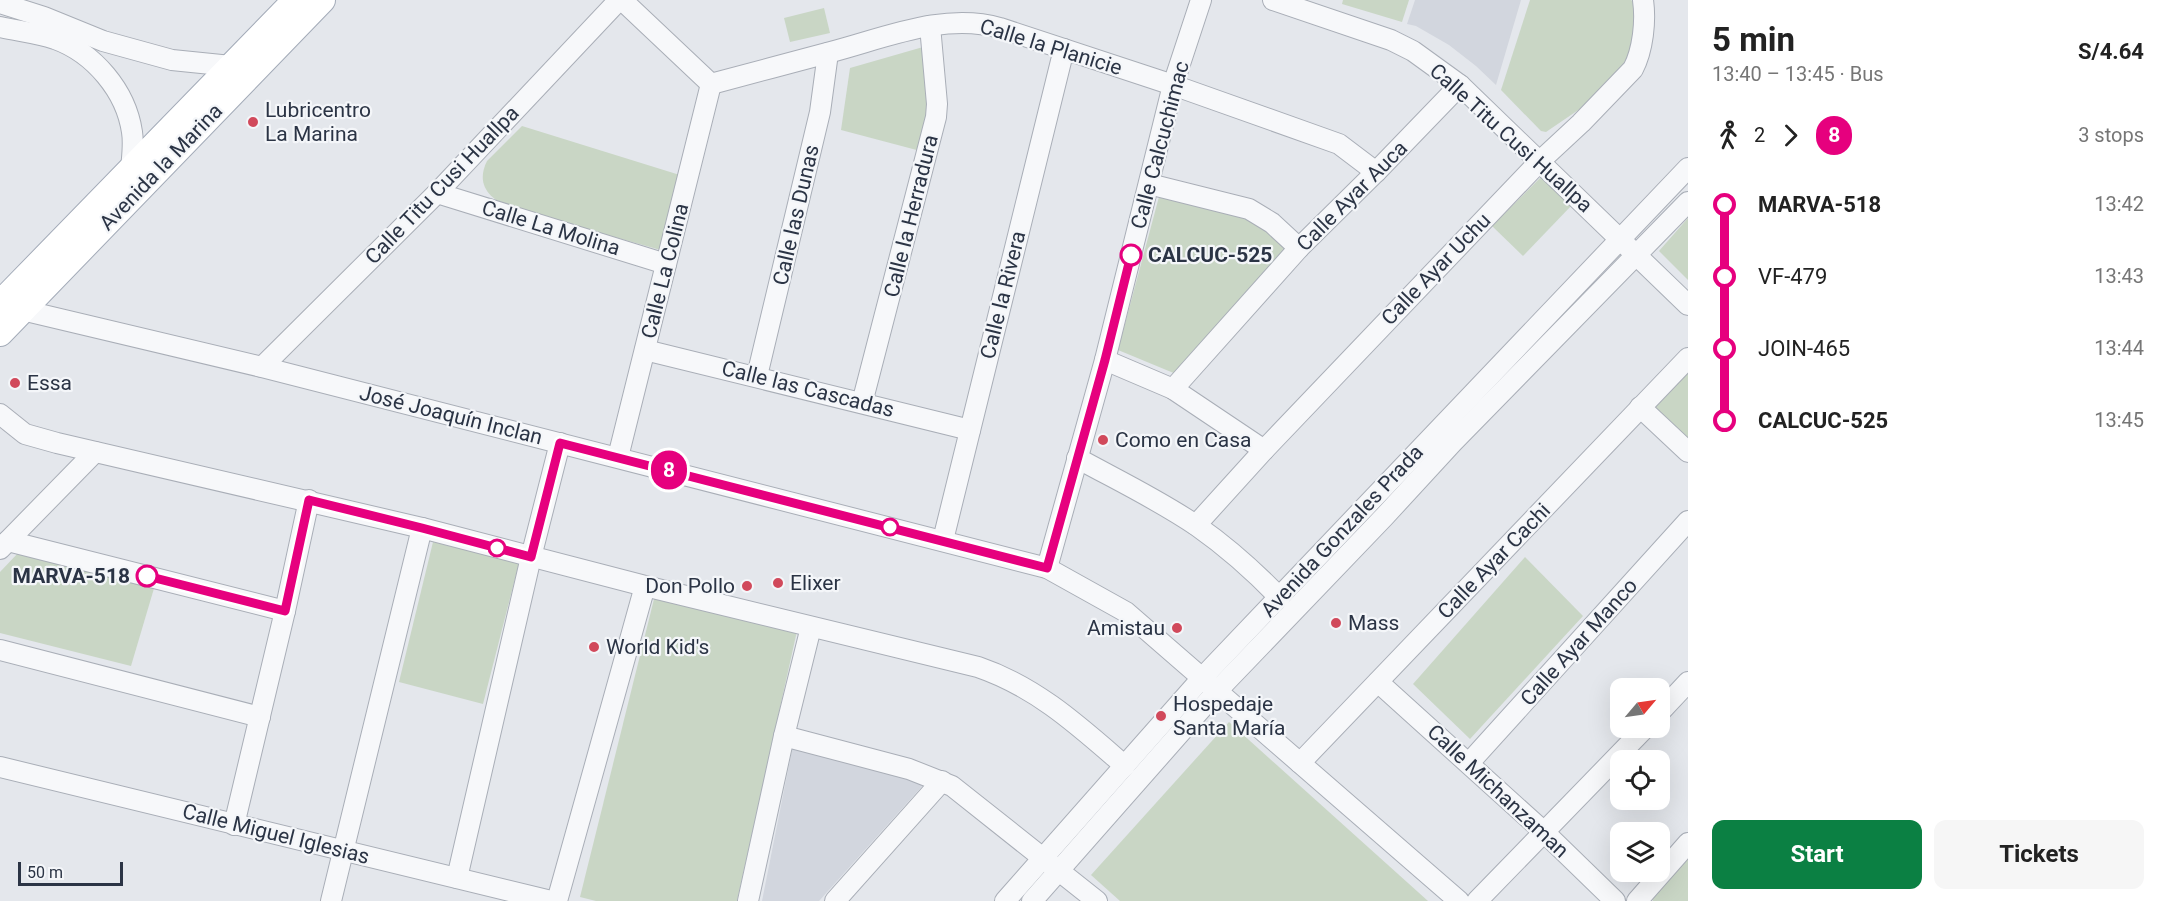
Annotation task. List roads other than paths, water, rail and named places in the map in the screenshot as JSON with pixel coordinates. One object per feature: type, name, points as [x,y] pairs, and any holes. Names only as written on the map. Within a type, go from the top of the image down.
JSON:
[{"type":"main road","name":"Avenida la Marina","points":[[0,333],[10,303],[131,169],[296,0]]},
{"type":"main road","name":"Avenida la Marina","points":[[10,303],[322,0]]},
{"type":"street","points":[[621,0],[711,84]]},
{"type":"street","name":"Calle Titu Cusi Huallpa","points":[[262,367],[436,193],[621,0]]},
{"type":"street","name":"Calle Calcuchimac","points":[[1047,568],[1105,360],[1173,85],[1201,0]]},
{"type":"street","name":"Calle Titu Cusi Huallpa","points":[[1274,0],[1322,8],[1407,48],[1460,85],[1688,305]]},
{"type":"street","name":"Calle Ayar Uchu","points":[[1196,525],[1264,450],[1539,162],[1581,123],[1633,69],[1643,30],[1643,0]]},
{"type":"street","points":[[0,3],[103,41],[172,60],[231,66]]},
{"type":"street","points":[[0,27],[45,18]]},
{"type":"street","points":[[45,18],[54,39],[82,54],[110,81],[124,103],[130,123],[133,148],[131,169]]},
{"type":"street","name":"Calle la Planicie","points":[[711,84],[930,26],[958,22],[985,24],[1173,85],[1340,144],[1376,172]]},
{"type":"street","name":"Calle la Herradura","points":[[862,403],[936,117],[937,104],[930,26]]},
{"type":"street","name":"Calle la Rivera","points":[[943,540],[1064,49]]},
{"type":"street","name":"Calle las Dunas","points":[[757,376],[820,112],[828,53]]},
{"type":"street","name":"Calle La Colina","points":[[618,457],[711,84]]},
{"type":"street","name":"Calle Ayar Auca","points":[[1173,388],[1299,248],[1460,85]]},
{"type":"street","name":"Avenida Gonzales Prada","points":[[1005,901],[1202,678],[1688,168]]},
{"type":"street","points":[[1149,184],[1249,209],[1272,223],[1299,248]]},
{"type":"street","name":"Calle La Molina","points":[[436,193],[666,264]]},
{"type":"street","name":"Avenida Gonzales Prada","points":[[1032,901],[1217,691],[1453,442],[1688,202]]},
{"type":"street","name":"José Joaquín Inclan","points":[[10,303],[1047,568],[1126,612],[1459,901]]},
{"type":"street","name":"Calle las Cascadas","points":[[645,350],[970,430]]},
{"type":"street","name":"Calle Ayar Cachi","points":[[1300,763],[1688,358]]},
{"type":"street","points":[[1105,360],[1173,388],[1264,450]]},
{"type":"street","points":[[1641,407],[1688,452]]},
{"type":"street","points":[[0,414],[19,431],[29,436],[309,500],[990,671],[1056,707],[1125,766]]},
{"type":"street","points":[[456,878],[560,443]]},
{"type":"street","points":[[4,545],[95,452]]},
{"type":"street","points":[[1077,458],[1136,489],[1196,525],[1254,571],[1280,597]]},
{"type":"street","points":[[234,825],[309,500]]},
{"type":"street","name":"Calle Ayar Manco","points":[[1469,764],[1688,520]]},
{"type":"street","points":[[331,901],[422,528]]},
{"type":"street","points":[[4,545],[285,611]]},
{"type":"street","points":[[557,901],[645,586]]},
{"type":"street","points":[[748,901],[784,736],[811,627]]},
{"type":"street","points":[[0,650],[260,717]]},
{"type":"street","name":"Calle Michanzaman","points":[[1378,682],[1544,832],[1616,901]]},
{"type":"street","points":[[1673,705],[1688,682]]},
{"type":"street","points":[[784,736],[899,766],[942,782],[960,792],[1097,901]]},
{"type":"street","points":[[1477,901],[1635,738]]},
{"type":"street","name":"Calle Miguel Iglesias","points":[[0,767],[551,901]]},
{"type":"street","points":[[835,901],[942,782]]},
{"type":"street","points":[[1637,901],[1688,843]]},
{"type":"place","name":"Lubricentro La Marina","points":[[253,122]]},
{"type":"place","name":"CALCUC-525","points":[[1131,255]]},
{"type":"place","name":"Essa","points":[[15,383]]},
{"type":"place","name":"Como en Casa","points":[[1103,440]]},
{"type":"place","name":"MARVA-518","points":[[147,576]]},
{"type":"place","name":"Elixer","points":[[778,583]]},
{"type":"place","name":"Don Pollo","points":[[747,586]]},
{"type":"place","name":"Mass","points":[[1336,623]]},
{"type":"place","name":"Amistau","points":[[1177,628]]},
{"type":"place","name":"World Kid's","points":[[594,647]]},
{"type":"place","name":"Hospedaje Santa María","points":[[1161,716]]}]
